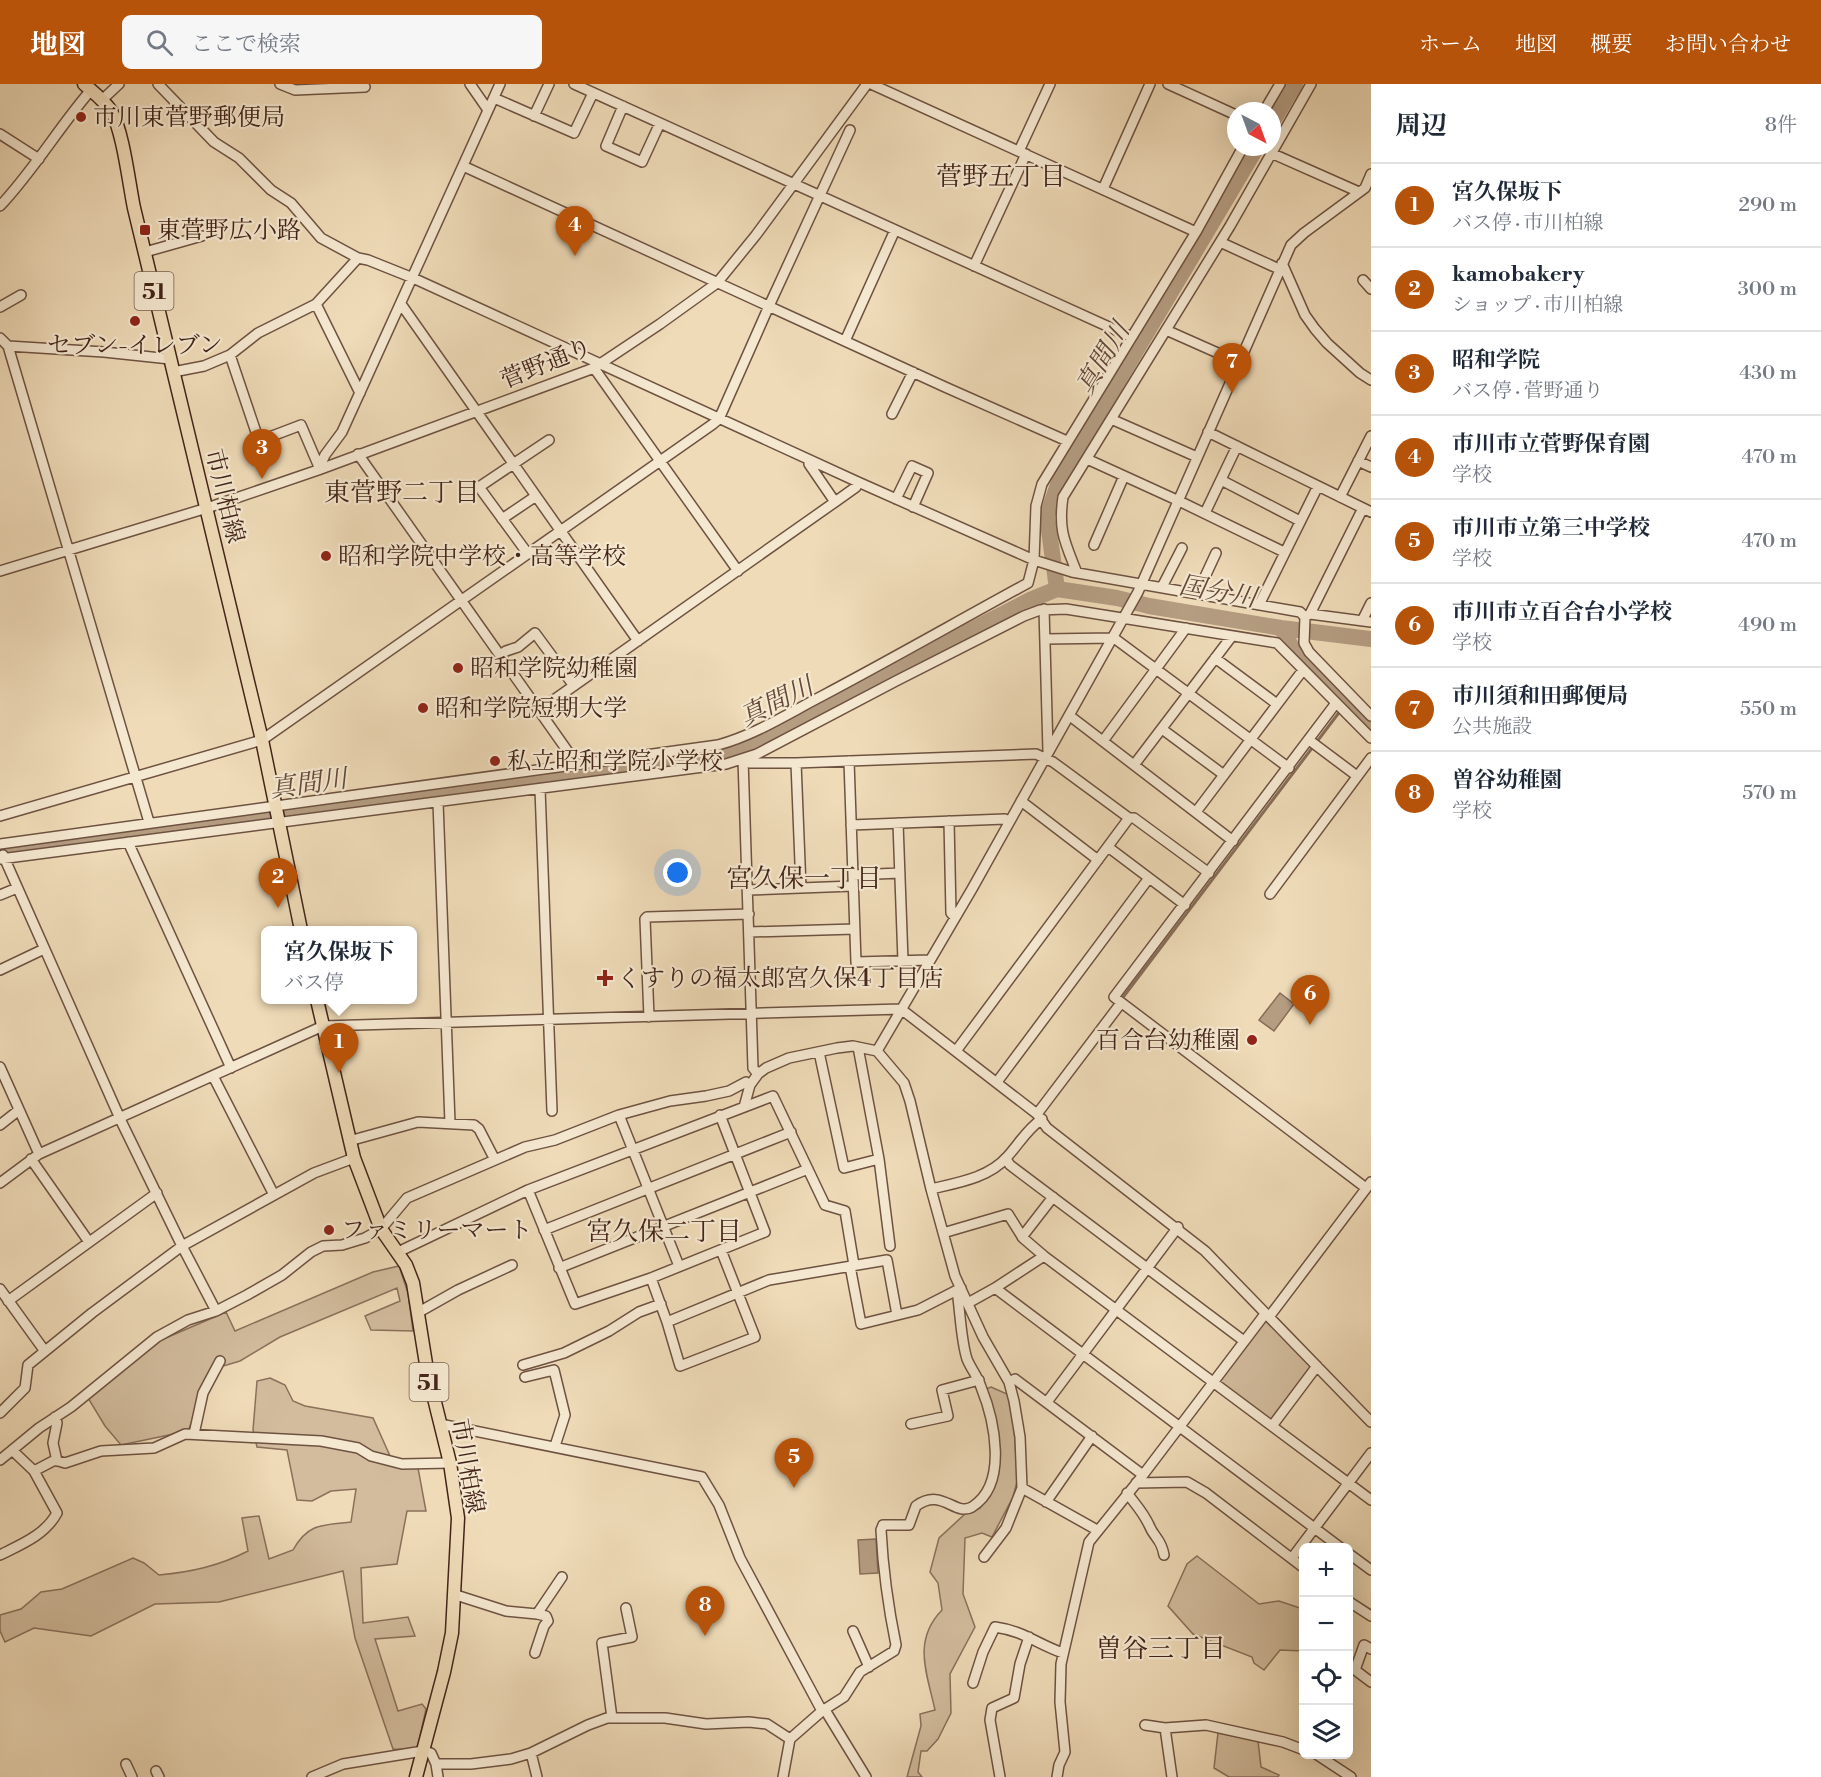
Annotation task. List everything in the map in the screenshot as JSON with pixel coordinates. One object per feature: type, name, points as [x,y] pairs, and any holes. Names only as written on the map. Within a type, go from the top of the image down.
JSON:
[{"type":"main road","name":"市川柏線","points":[[88,87],[102,100],[117,125],[173,372],[262,740],[300,926]]},
{"type":"main road","name":"市川柏線","points":[[318,1004],[354,1158],[381,1229],[410,1273],[419,1312],[427,1370],[450,1462],[458,1518],[456,1595],[450,1642],[416,1777]]},
{"type":"street","points":[[102,100],[119,84]]},
{"type":"street","points":[[158,84],[214,142],[239,158],[271,190],[291,203],[321,238],[358,258],[413,278],[597,366],[1034,560],[1141,588],[1162,587],[1307,615],[1367,621],[1371,603]]},
{"type":"street","points":[[280,84],[295,90],[365,87]]},
{"type":"street","points":[[470,84],[489,110]]},
{"type":"street","points":[[319,468],[325,455],[342,432],[500,84]]},
{"type":"street","points":[[534,116],[549,84]]},
{"type":"street","points":[[574,84],[1131,337]]},
{"type":"street","points":[[869,84],[1196,232]]},
{"type":"street","name":"菅野通り","points":[[0,571],[207,508],[597,366],[717,282],[756,235],[869,84]]},
{"type":"street","points":[[974,266],[1050,84]]},
{"type":"street","points":[[1103,189],[1150,84]]},
{"type":"street","points":[[1168,84],[1227,111]]},
{"type":"street","points":[[1269,102],[1280,84]]},
{"type":"street","points":[[1281,136],[1311,84]]},
{"type":"street","points":[[0,206],[39,159],[88,87]]},
{"type":"street","points":[[494,98],[574,133],[593,93]]},
{"type":"street","points":[[623,106],[606,146],[642,162],[660,123]]},
{"type":"street","points":[[0,816],[262,740],[719,419],[850,130]]},
{"type":"street","points":[[0,134],[39,159]]},
{"type":"street","points":[[2,859],[128,842],[576,763],[718,745],[737,740],[886,662],[1028,582],[1034,560],[1036,506],[1042,484],[1196,232],[1238,156]]},
{"type":"street","points":[[1075,572],[1060,519],[1064,497],[1220,242],[1269,156]]},
{"type":"street","points":[[1278,156],[1359,192]]},
{"type":"street","points":[[463,166],[1067,441]]},
{"type":"street","points":[[877,1051],[1141,588],[1291,245],[1297,238],[1359,192],[1368,184],[1371,174]]},
{"type":"street","points":[[845,341],[895,230]]},
{"type":"street","points":[[145,252],[202,236]]},
{"type":"street","points":[[1220,242],[1281,266],[1305,315],[1327,343],[1360,374],[1371,380]]},
{"type":"street","points":[[173,372],[204,366],[230,355],[258,333],[316,304],[358,258]]},
{"type":"street","points":[[1364,280],[1371,289]]},
{"type":"street","points":[[0,307],[21,295]]},
{"type":"street","points":[[316,304],[360,393]]},
{"type":"street","points":[[401,304],[638,641]]},
{"type":"street","points":[[1166,330],[1238,362]]},
{"type":"street","points":[[0,338],[8,346],[149,822]]},
{"type":"street","points":[[8,346],[170,359]]},
{"type":"street","points":[[230,355],[259,441],[301,425],[319,468]]},
{"type":"street","points":[[597,366],[660,461],[738,571]]},
{"type":"street","points":[[892,414],[912,372]]},
{"type":"street","points":[[1111,419],[1197,457]]},
{"type":"street","points":[[1208,432],[1367,510],[1307,615],[1304,643],[1309,652],[1371,716]]},
{"type":"street","points":[[1340,497],[1371,436]]},
{"type":"street","points":[[528,554],[479,487],[549,440]]},
{"type":"street","points":[[1205,513],[1237,446]]},
{"type":"street","points":[[358,454],[576,763]]},
{"type":"street","points":[[1086,459],[1284,552]]},
{"type":"street","points":[[810,461],[808,464],[836,501]]},
{"type":"street","points":[[1358,461],[1371,467]]},
{"type":"street","points":[[896,499],[912,466],[928,473],[914,507]]},
{"type":"street","points":[[1094,545],[1124,476]]},
{"type":"street","points":[[1221,480],[1300,521]]},
{"type":"street","points":[[538,711],[856,487],[858,482]]},
{"type":"street","points":[[1259,605],[1318,486]]},
{"type":"street","points":[[502,519],[536,496]]},
{"type":"street","points":[[1162,587],[1182,548]]},
{"type":"street","points":[[1197,594],[1216,553]]},
{"type":"street","points":[[1044,609],[1047,755]]},
{"type":"street","points":[[216,1311],[120,1117],[2,859],[0,845],[149,822],[438,802],[726,764],[757,754],[992,631],[1044,609],[1066,609],[1126,617],[1277,643],[1371,738]]},
{"type":"street","points":[[1103,741],[1186,628]]},
{"type":"street","points":[[500,656],[518,647],[536,633],[574,686]]},
{"type":"street","points":[[1134,765],[1232,636]]},
{"type":"street","points":[[1045,639],[1114,638],[1288,768]]},
{"type":"street","points":[[1215,658],[1277,704]]},
{"type":"street","points":[[1196,812],[1303,670]]},
{"type":"street","points":[[1057,1777],[1065,1752],[1059,1687],[1063,1653],[1089,1542],[1143,1475],[1244,1341],[1369,1185],[1114,997],[1288,768],[1313,743],[1340,707]]},
{"type":"street","points":[[1070,716],[1233,841]]},
{"type":"street","points":[[1162,729],[1224,775]]},
{"type":"street","points":[[1313,743],[1357,776]]},
{"type":"street","points":[[743,759],[750,763],[796,763],[1047,755],[1129,818],[1134,818],[1209,873]]},
{"type":"street","points":[[1270,894],[1371,758]]},
{"type":"street","points":[[743,759],[753,1068],[758,1074]]},
{"type":"street","points":[[849,762],[856,962],[930,960]]},
{"type":"street","points":[[796,763],[801,888]]},
{"type":"street","points":[[540,789],[552,1111]]},
{"type":"street","points":[[1021,801],[1098,860]]},
{"type":"street","points":[[438,802],[450,1123]]},
{"type":"street","points":[[956,1051],[1129,818]]},
{"type":"street","points":[[851,825],[1005,819],[1009,821]]},
{"type":"street","points":[[949,821],[951,913],[954,916]]},
{"type":"street","points":[[898,823],[903,961]]},
{"type":"street","points":[[128,842],[231,1068]]},
{"type":"street","points":[[1108,847],[1185,905]]},
{"type":"street","points":[[853,875],[900,873]]},
{"type":"street","points":[[997,1082],[1149,878]]},
{"type":"street","points":[[748,890],[854,886]]},
{"type":"street","points":[[0,896],[17,888]]},
{"type":"street","points":[[648,1017],[645,919],[647,916],[749,914]]},
{"type":"street","points":[[749,932],[855,929]]},
{"type":"street","points":[[0,970],[44,949]]},
{"type":"street","points":[[931,1189],[972,1179],[993,1170],[1006,1159],[1040,1116],[1121,1003]]},
{"type":"street","points":[[0,1183],[35,1156],[323,1026],[901,1009],[1040,1116],[1047,1128],[1178,1227],[1205,1251],[1371,1422]]},
{"type":"street","points":[[744,1107],[750,1085],[758,1074],[789,1059],[837,1047],[858,1047],[877,1051],[904,1083],[959,1289],[967,1358],[978,1380],[993,1423],[995,1455],[990,1483],[985,1493],[972,1507],[959,1509],[944,1501],[934,1499],[916,1506],[909,1525],[883,1525],[881,1530],[886,1593],[896,1645],[892,1654],[856,1675],[844,1696],[790,1739],[783,1777]]},
{"type":"street","points":[[858,1047],[879,1159],[890,1246]]},
{"type":"street","points":[[819,1052],[844,1168],[879,1159]]},
{"type":"street","points":[[0,1067],[19,1110],[35,1156],[89,1242]]},
{"type":"street","points":[[213,1076],[274,1195]]},
{"type":"street","points":[[0,1460],[157,1337],[188,1320],[216,1311],[282,1275],[311,1252],[323,1246],[342,1245],[365,1238],[381,1229],[407,1198],[525,1147],[555,1140],[619,1115],[670,1101],[717,1094],[746,1082],[750,1085]]},
{"type":"street","points":[[398,1252],[528,1190],[773,1096],[825,1205],[844,1210],[861,1324],[918,1310],[959,1289]]},
{"type":"street","points":[[0,1125],[19,1110]]},
{"type":"street","points":[[619,1115],[679,1266]]},
{"type":"street","points":[[528,1190],[575,1304],[651,1278],[765,1232],[720,1115]]},
{"type":"street","points":[[349,1142],[418,1122],[474,1125],[479,1129],[495,1160]]},
{"type":"street","points":[[544,1230],[791,1132]]},
{"type":"street","points":[[0,1413],[25,1388],[28,1365],[44,1350],[182,1246],[314,1173],[354,1158]]},
{"type":"street","points":[[1006,1159],[1010,1165],[1244,1341]]},
{"type":"street","points":[[560,1268],[808,1169]]},
{"type":"street","points":[[9,1301],[157,1193]]},
{"type":"street","points":[[1022,1237],[1053,1197]]},
{"type":"street","points":[[943,1233],[1008,1214],[1022,1237],[1044,1256],[1371,1500]]},
{"type":"street","points":[[1047,1402],[1178,1227]]},
{"type":"street","points":[[651,1278],[680,1366],[755,1337],[721,1250]]},
{"type":"street","points":[[968,1303],[1044,1256]]},
{"type":"street","points":[[667,1322],[769,1280],[887,1260],[897,1315]]},
{"type":"street","points":[[419,1312],[458,1290],[512,1265]]},
{"type":"street","points":[[995,1288],[1334,1543]]},
{"type":"street","points":[[0,1289],[44,1350]]},
{"type":"street","points":[[959,1289],[968,1303],[982,1337],[1009,1382],[1020,1437],[1022,1488],[1006,1528],[984,1557]]},
{"type":"street","points":[[523,1365],[564,1353],[609,1331],[639,1312],[661,1304]]},
{"type":"street","points":[[194,1434],[203,1393],[220,1361]]},
{"type":"street","points":[[1272,1426],[1317,1366]]},
{"type":"street","points":[[525,1377],[554,1370],[565,1415],[555,1446]]},
{"type":"street","points":[[1009,1382],[1015,1379],[1143,1475]]},
{"type":"street","points":[[911,1424],[948,1416],[942,1390],[978,1380]]},
{"type":"street","points":[[55,1417],[57,1423],[53,1443],[57,1461]]},
{"type":"street","points":[[440,1424],[702,1477],[719,1505],[740,1558],[823,1711],[866,1777]]},
{"type":"street","points":[[34,1472],[57,1461],[65,1463],[101,1451],[154,1448],[184,1434],[321,1441],[358,1448],[372,1456],[402,1464],[450,1462]]},
{"type":"street","points":[[1046,1502],[1092,1436]]},
{"type":"street","points":[[0,1555],[36,1537],[52,1522],[57,1513],[34,1472],[12,1450]]},
{"type":"street","points":[[1292,1558],[1371,1453]]},
{"type":"street","points":[[1136,1483],[1187,1482],[1206,1493],[1299,1564]]},
{"type":"street","points":[[1022,1488],[1097,1530]]},
{"type":"street","points":[[1127,1493],[1147,1518],[1149,1526],[1162,1543],[1164,1555]]},
{"type":"street","points":[[1353,1557],[1371,1570]]},
{"type":"street","points":[[537,1614],[562,1577]]},
{"type":"street","points":[[456,1595],[506,1611],[546,1616],[548,1621],[544,1626],[535,1653]]},
{"type":"street","points":[[1353,1604],[1371,1616]]},
{"type":"street","points":[[612,1718],[602,1642],[632,1637],[626,1608]]},
{"type":"street","points":[[973,1683],[983,1652],[995,1627],[1022,1632],[1044,1646],[1063,1653]]},
{"type":"street","points":[[853,1631],[869,1667]]},
{"type":"street","points":[[1000,1777],[990,1720],[992,1708],[1014,1698],[1020,1664],[1029,1637]]},
{"type":"street","points":[[1371,1649],[1364,1645],[1355,1670],[1371,1682]]},
{"type":"street","points":[[436,1764],[495,1762],[511,1759],[531,1753],[588,1725],[612,1718],[665,1718],[706,1724],[748,1722],[767,1724],[790,1739]]},
{"type":"street","points":[[1145,1725],[1164,1728],[1206,1725],[1282,1742],[1299,1748]]},
{"type":"street","points":[[1164,1728],[1172,1777]]},
{"type":"street","points":[[312,1777],[343,1764],[423,1751],[431,1753],[438,1777]]},
{"type":"street","points":[[531,1753],[537,1777]]},
{"type":"street","points":[[1322,1759],[1351,1777]]},
{"type":"street","points":[[126,1764],[132,1777]]},
{"type":"shaded area","points":[[1280,993],[1294,1004],[1274,1031],[1259,1020]]},
{"type":"shaded area","points":[[399,1266],[408,1293],[413,1331],[371,1330],[365,1316],[400,1301],[397,1288],[280,1337],[240,1361],[213,1369],[188,1431],[121,1445],[105,1426],[88,1398],[152,1344],[226,1312],[235,1331],[373,1272]]},
{"type":"shaded area","points":[[1265,1314],[1317,1366],[1272,1426],[1213,1382]]},
{"type":"shaded area","points":[[270,1378],[285,1385],[293,1401],[305,1406],[373,1418],[395,1467],[418,1468],[426,1511],[407,1511],[397,1564],[361,1568],[363,1623],[408,1617],[415,1636],[375,1639],[398,1711],[422,1704],[426,1709],[417,1750],[393,1749],[355,1638],[343,1571],[219,1602],[155,1604],[91,1636],[34,1628],[5,1642],[0,1631],[0,1615],[21,1609],[41,1592],[62,1589],[133,1558],[144,1563],[159,1575],[205,1568],[248,1551],[242,1518],[259,1516],[269,1559],[293,1550],[304,1535],[317,1527],[351,1522],[356,1489],[331,1491],[312,1501],[297,1500],[287,1450],[257,1447],[253,1430],[257,1381]]},
{"type":"shaded area","points":[[991,1387],[1007,1394],[1012,1405],[1018,1478],[1013,1497],[992,1537],[982,1533],[965,1538],[963,1594],[975,1627],[950,1674],[951,1713],[938,1739],[927,1751],[921,1751],[918,1772],[922,1777],[907,1777],[921,1726],[920,1714],[935,1710],[926,1670],[924,1646],[933,1622],[942,1610],[938,1583],[930,1572],[939,1538],[965,1514],[980,1508],[997,1474],[994,1413],[986,1389]]},
{"type":"shaded area","points":[[876,1539],[878,1573],[860,1574],[858,1540]]},
{"type":"shaded area","points":[[1197,1556],[1259,1604],[1279,1601],[1299,1608],[1299,1651],[1280,1650],[1264,1670],[1254,1663],[1252,1657],[1193,1634],[1168,1606],[1187,1564]]},
{"type":"shaded area","points":[[1218,1733],[1258,1741],[1261,1767],[1279,1775],[1278,1777],[1229,1777],[1214,1768]]},
{"type":"waterway","name":"真間川","points":[[1281,107],[1295,84]]},
{"type":"waterway","name":"真間川","points":[[1057,589],[1047,516],[1060,479],[1252,156]]},
{"type":"waterway","name":"真間川","points":[[0,849],[729,753],[1030,600],[1057,589],[1281,628],[1371,639]]},
{"type":"waterway","points":[[1281,628],[1293,649],[1371,727]]},
{"type":"waterway","points":[[1124,996],[1347,702]]},
{"type":"place","name":"市川東菅野郵便局","points":[[81,117]]},
{"type":"place","name":"東菅野広小路","points":[[145,230]]},
{"type":"place","name":"市川市立菅野保育園","points":[[575,256]]},
{"type":"place","name":"セブン-イレブン","points":[[135,321]]},
{"type":"place","name":"市川須和田郵便局","points":[[1232,393]]},
{"type":"place","name":"昭和学院","points":[[262,479]]},
{"type":"place","name":"昭和学院中学校・高等学校","points":[[326,556]]},
{"type":"place","name":"昭和学院幼稚園","points":[[458,668]]},
{"type":"place","name":"昭和学院短期大学","points":[[423,708]]},
{"type":"place","name":"私立昭和学院小学校","points":[[495,761]]},
{"type":"place","name":"kamobakery","points":[[278,908]]},
{"type":"place","name":"くすりの福太郎宮久保4丁目店","points":[[605,978]]},
{"type":"place","name":"市川市立百合台小学校","points":[[1310,1025]]},
{"type":"place","name":"百合台幼稚園","points":[[1252,1040]]},
{"type":"place","name":"宮久保坂下","points":[[339,1073]]},
{"type":"place","name":"ファミリーマート","points":[[329,1230]]},
{"type":"place","name":"市川市立第三中学校","points":[[794,1488]]},
{"type":"place","name":"曽谷幼稚園","points":[[705,1636]]},
{"type":"district","name":"菅野五丁目","points":[[1001,176]]},
{"type":"district","name":"東菅野二丁目","points":[[402,492]]},
{"type":"district","name":"宮久保一丁目","points":[[804,878]]},
{"type":"district","name":"宮久保二丁目","points":[[664,1231]]},
{"type":"district","name":"曽谷三丁目","points":[[1161,1648]]},
{"type":"water label","name":"国分川","points":[[1218,591]]}]
